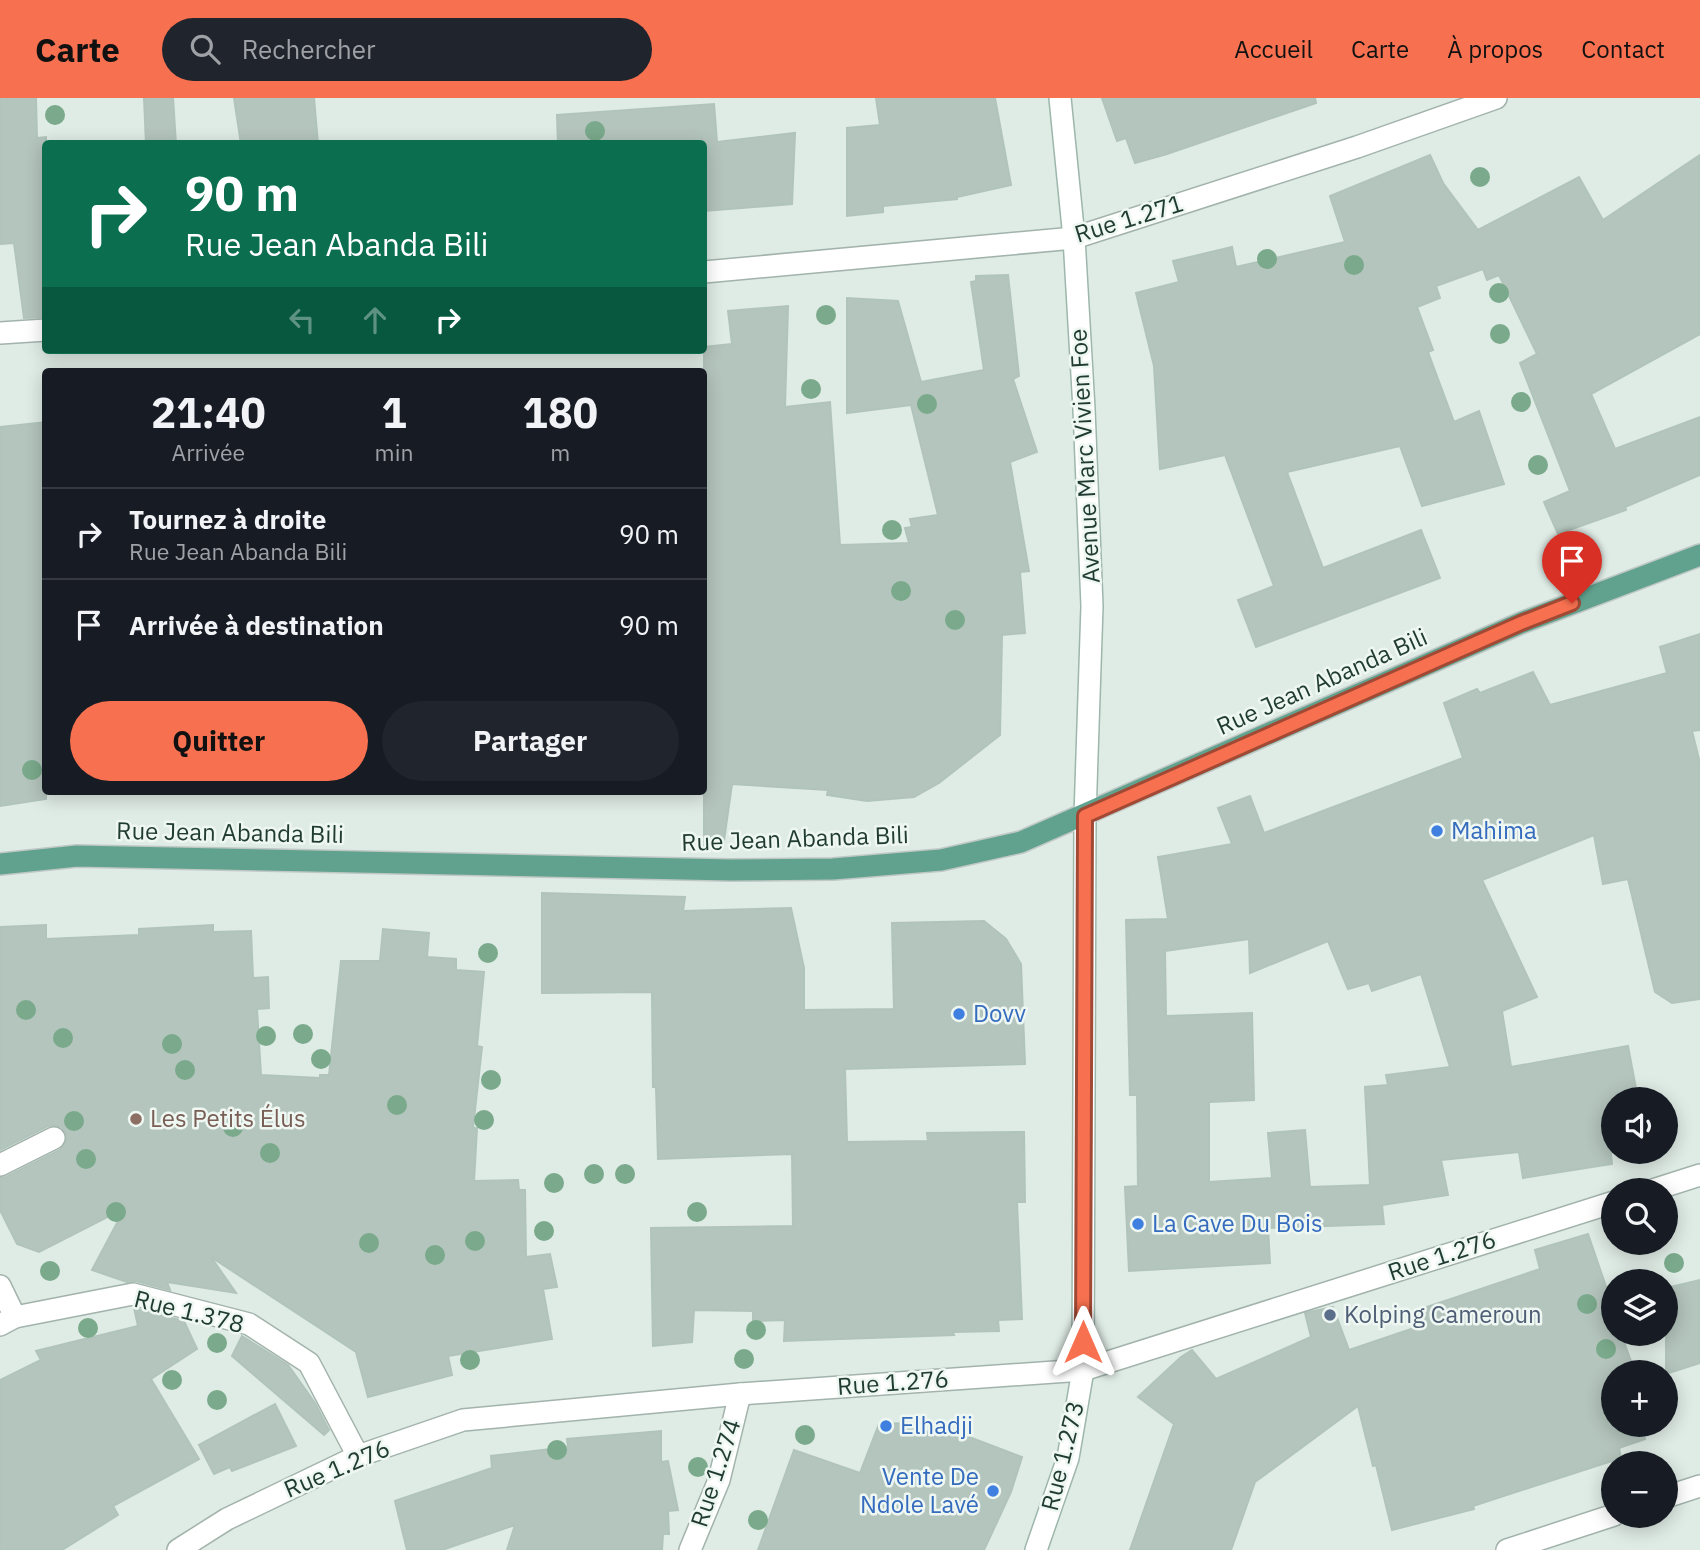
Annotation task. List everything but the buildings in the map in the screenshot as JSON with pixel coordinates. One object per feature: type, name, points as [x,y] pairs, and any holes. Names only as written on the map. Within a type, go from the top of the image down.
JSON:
[{"type":"main road","name":"Rue Jean Abanda Bili","points":[[0,864],[77,856],[731,870],[834,869],[941,860],[1021,842],[1521,623],[1700,555]]},
{"type":"street","name":"Avenue Marc Vivien Foe","points":[[1060,98],[1074,238],[1092,606],[1085,816]]},
{"type":"street","name":"Rue 1.271","points":[[707,272],[1074,238],[1357,147],[1496,98]]},
{"type":"street","points":[[0,333],[42,330]]},
{"type":"street","name":"Rue 1.273","points":[[1036,1550],[1068,1458],[1083,1370],[1085,816]]},
{"type":"street","points":[[0,1165],[54,1138]]},
{"type":"street","points":[[1678,1182],[1700,1175]]},
{"type":"street","name":"Rue 1.276","points":[[178,1550],[227,1519],[358,1455],[463,1420],[740,1395],[1083,1370],[1601,1206]]},
{"type":"street","points":[[0,1286],[8,1321]]},
{"type":"street","name":"Rue 1.378","points":[[8,1321],[133,1294],[250,1324],[309,1363],[358,1455]]},
{"type":"street","name":"Rue 1.274","points":[[690,1550],[719,1480],[740,1395]]},
{"type":"street","points":[[1678,1493],[1700,1486]]},
{"type":"street","points":[[1507,1550],[1601,1518]]},
{"type":"place","name":"Mahima","points":[[1437,831]]},
{"type":"place","name":"Dovv","points":[[959,1014]]},
{"type":"place","name":"Les Petits Élus","points":[[136,1119]]},
{"type":"place","name":"La Cave Du Bois","points":[[1138,1224]]},
{"type":"place","name":"Kolping Cameroun","points":[[1330,1315]]},
{"type":"place","name":"Elhadji","points":[[886,1426]]},
{"type":"place","name":"Vente De Ndole Lavé","points":[[993,1491]]},
{"type":"route","points":[[1083,1342],[1085,816],[1521,623],[1572,603]]}]
